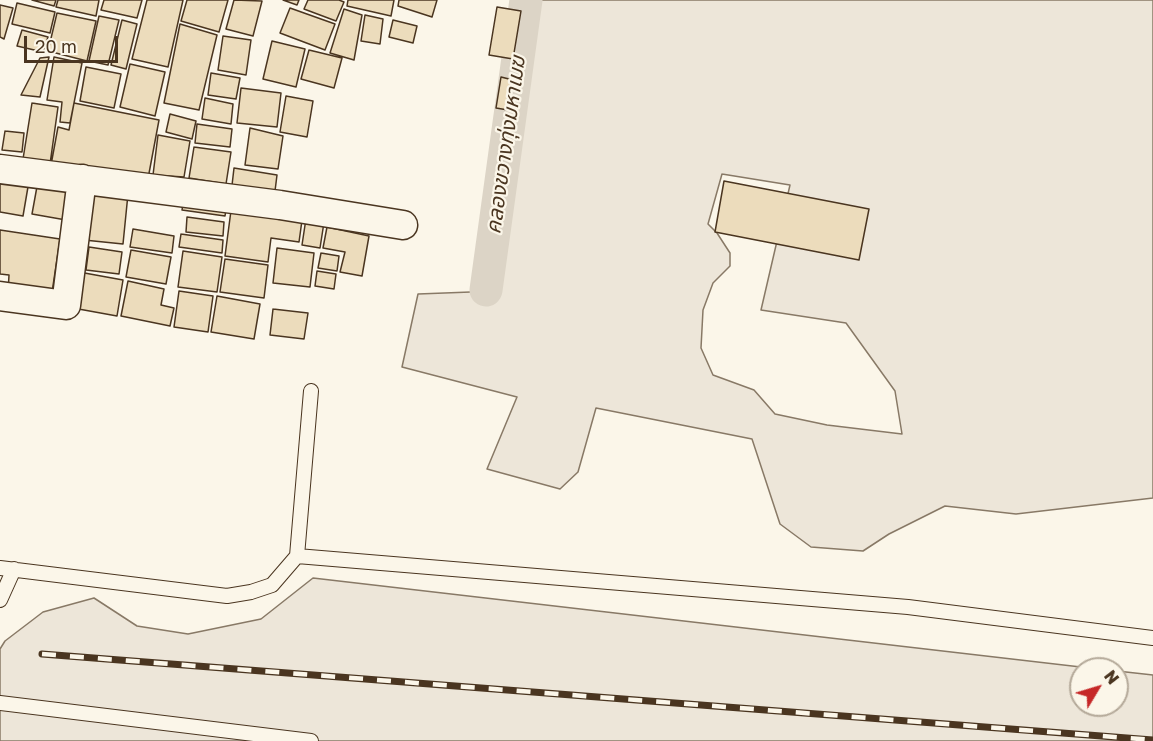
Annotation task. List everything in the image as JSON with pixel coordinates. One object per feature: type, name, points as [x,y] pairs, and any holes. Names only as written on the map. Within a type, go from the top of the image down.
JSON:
[{"type":"street","points":[[0,169],[280,205],[403,225]]},
{"type":"street","points":[[0,296],[66,305],[82,179]]},
{"type":"lane","points":[[0,567],[227,596],[251,592],[272,585],[297,556],[311,391]]},
{"type":"lane","points":[[297,556],[908,607],[1153,638]]},
{"type":"lane","points":[[0,600],[14,569]]},
{"type":"lane","points":[[0,703],[311,741]]},
{"type":"shaded area","points":[[535,0],[1153,0],[1153,498],[1016,514],[945,506],[889,534],[863,551],[811,547],[780,524],[752,439],[596,408],[578,472],[560,489],[487,469],[517,397],[402,367],[418,294],[497,291]],"holes":[[[722,174],[790,185],[761,310],[846,323],[895,391],[902,434],[827,425],[775,414],[754,390],[713,375],[701,348],[703,310],[713,283],[730,266],[730,253],[708,224]]]},
{"type":"shaded area","points":[[313,578],[1069,666],[1069,717],[1129,717],[1129,672],[1153,675],[1153,741],[0,741],[0,649],[5,641],[43,612],[94,598],[137,626],[188,634],[261,619]]},
{"type":"building","points":[[32,0],[56,0],[54,6]]},
{"type":"building","points":[[58,0],[99,0],[96,16],[56,7]]},
{"type":"building","points":[[104,0],[142,0],[137,18],[101,10]]},
{"type":"building","points":[[147,0],[183,0],[168,67],[132,59]]},
{"type":"building","points":[[187,0],[228,0],[219,32],[181,21]]},
{"type":"building","points":[[234,0],[262,1],[253,36],[226,29]]},
{"type":"building","points":[[283,0],[299,0],[297,5]]},
{"type":"building","points":[[308,0],[344,2],[336,21],[304,9]]},
{"type":"building","points":[[348,0],[394,0],[391,16],[347,6]]},
{"type":"building","points":[[399,0],[437,0],[432,17],[398,6]]},
{"type":"building","points":[[17,3],[55,12],[50,33],[12,24]]},
{"type":"building","points":[[0,5],[13,8],[4,39],[0,37]]},
{"type":"building","points":[[497,7],[521,11],[513,59],[489,55]]},
{"type":"building","points":[[290,8],[335,24],[325,50],[280,33]]},
{"type":"building","points":[[344,9],[362,15],[354,60],[330,53]]},
{"type":"building","points":[[57,13],[96,21],[87,61],[48,51]]},
{"type":"building","points":[[365,15],[383,19],[380,44],[361,41]]},
{"type":"building","points":[[99,16],[119,20],[108,65],[89,61]]},
{"type":"building","points":[[122,20],[137,24],[126,69],[111,65]]},
{"type":"building","points":[[393,20],[417,26],[413,43],[389,37]]},
{"type":"building","points":[[180,24],[217,35],[199,110],[164,103]]},
{"type":"building","points":[[22,30],[48,37],[43,52],[17,46]]},
{"type":"building","points":[[223,36],[251,40],[246,75],[218,70]]},
{"type":"building","points":[[272,41],[305,49],[296,87],[263,79]]},
{"type":"building","points":[[309,50],[342,58],[334,88],[301,79]]},
{"type":"building","points":[[49,57],[40,97],[21,95],[40,58]]},
{"type":"building","points":[[54,57],[82,63],[70,123],[60,122],[62,102],[47,100]]},
{"type":"building","points":[[130,64],[165,72],[155,116],[120,107]]},
{"type":"building","points":[[86,67],[121,74],[114,108],[80,101]]},
{"type":"building","points":[[211,73],[240,78],[236,99],[208,95]]},
{"type":"building","points":[[501,77],[513,80],[508,110],[496,108]]},
{"type":"building","points":[[241,88],[281,93],[277,127],[237,123]]},
{"type":"building","points":[[286,96],[313,101],[307,137],[280,132]]},
{"type":"building","points":[[205,98],[233,104],[231,124],[202,119]]},
{"type":"building","points":[[32,103],[58,107],[50,164],[23,159]]},
{"type":"building","points":[[74,103],[159,120],[147,184],[51,165],[58,127],[69,130]]},
{"type":"building","points":[[170,114],[196,121],[192,139],[166,132]]},
{"type":"building","points":[[197,124],[232,129],[230,147],[195,143]]},
{"type":"building","points":[[250,128],[283,136],[278,169],[245,165]]},
{"type":"building","points":[[5,131],[24,133],[22,152],[2,150]]},
{"type":"building","points":[[158,135],[190,141],[184,177],[153,175]]},
{"type":"building","points":[[194,147],[231,152],[226,184],[189,178]]},
{"type":"building","points":[[234,168],[277,175],[274,199],[231,194]]},
{"type":"building","points":[[0,177],[29,181],[23,216],[0,212]]},
{"type":"building","points":[[38,181],[71,187],[66,220],[32,214]]},
{"type":"building","points":[[724,181],[869,209],[859,260],[715,232]]},
{"type":"building","points":[[90,189],[128,194],[123,244],[84,240]]},
{"type":"building","points":[[184,198],[227,203],[225,216],[182,210]]},
{"type":"building","points":[[232,203],[303,213],[299,242],[271,238],[268,262],[225,256]]},
{"type":"building","points":[[307,212],[325,216],[320,248],[302,245]]},
{"type":"building","points":[[187,217],[224,222],[223,236],[186,232]]},
{"type":"building","points":[[327,227],[369,236],[362,276],[340,272],[345,252],[323,248]]},
{"type":"building","points":[[133,229],[174,236],[172,253],[130,247]]},
{"type":"building","points":[[0,230],[60,239],[51,299],[8,293],[9,275],[0,274]]},
{"type":"building","points":[[181,234],[223,240],[222,253],[179,247]]},
{"type":"building","points":[[89,247],[122,252],[119,274],[86,270]]},
{"type":"building","points":[[277,248],[314,253],[310,287],[273,283]]},
{"type":"building","points":[[131,250],[171,257],[166,284],[126,277]]},
{"type":"building","points":[[183,251],[222,257],[217,292],[178,287]]},
{"type":"building","points":[[321,253],[339,256],[337,271],[318,268]]},
{"type":"building","points":[[225,259],[268,265],[264,298],[220,292]]},
{"type":"building","points":[[317,271],[336,274],[334,289],[315,286]]},
{"type":"building","points":[[79,272],[123,280],[117,316],[73,308]]},
{"type":"building","points":[[128,281],[164,289],[161,305],[174,308],[170,326],[121,316]]},
{"type":"building","points":[[179,291],[213,296],[208,332],[174,327]]},
{"type":"building","points":[[217,296],[260,304],[254,339],[211,332]]},
{"type":"building","points":[[273,309],[308,313],[304,339],[270,335]]},
{"type":"waterway","name":"คลองขวางทุ่งมหาเมฆ","points":[[486,290],[526,0]]},
{"type":"railway","points":[[42,654],[1153,740]]}]
